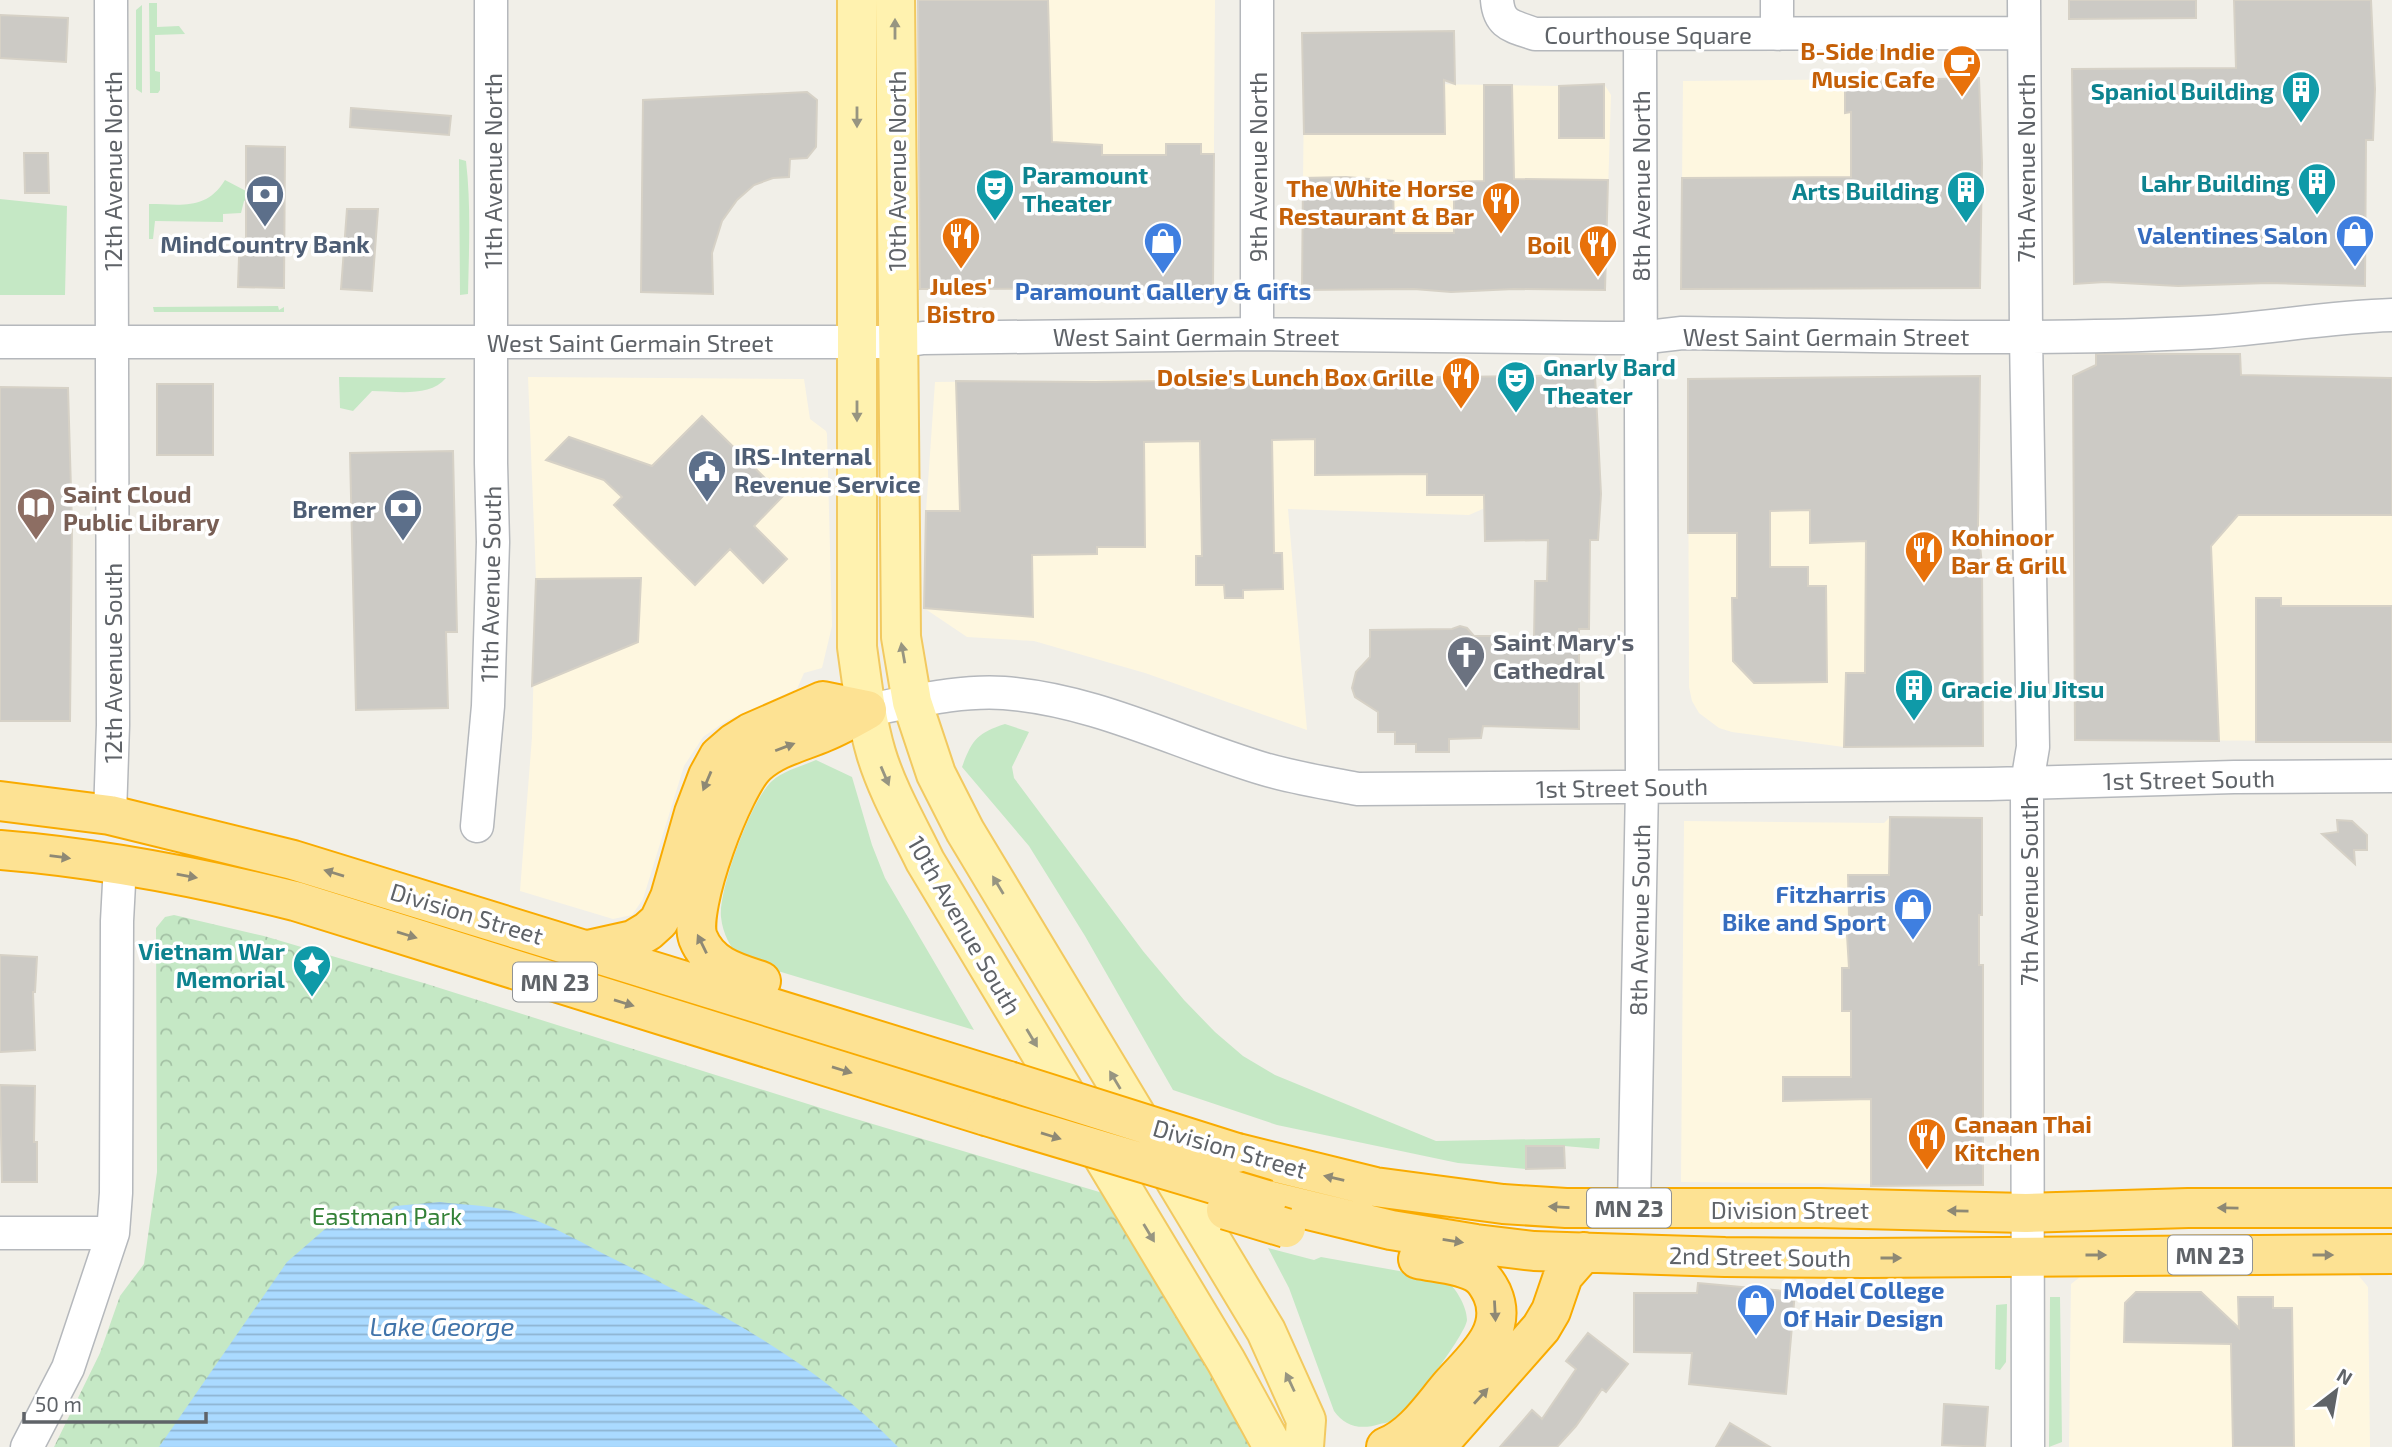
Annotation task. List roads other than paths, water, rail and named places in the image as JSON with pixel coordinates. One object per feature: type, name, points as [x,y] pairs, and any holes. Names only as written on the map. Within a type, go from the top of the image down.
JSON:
[{"type":"highway","points":[[587,950],[633,940],[648,932],[659,921],[670,897],[694,813],[708,776],[719,757],[734,743],[750,733],[823,701],[867,710]]},
{"type":"highway","points":[[867,710],[826,732],[771,752],[754,766],[725,819],[699,900],[697,937],[710,960],[733,972],[949,1053]]},
{"type":"highway","name":"MN 23","points":[[0,801],[110,815]]},
{"type":"highway","name":"Division Street","points":[[110,815],[293,860],[587,950],[949,1053],[1009,1081],[1237,1153],[1329,1177],[1429,1195],[1516,1205],[1634,1208],[1820,1208],[2026,1213],[2188,1208],[2392,1208]]},
{"type":"highway","name":"MN 23","points":[[0,850],[120,865]]},
{"type":"highway","name":"Division Street","points":[[120,865],[214,881],[295,901],[1139,1163]]},
{"type":"highway","name":"2nd Street South","points":[[1139,1163],[1277,1214],[1534,1251],[1725,1257],[2028,1258],[2067,1255],[2392,1254]]},
{"type":"highway","points":[[1277,1214],[1388,1254],[1460,1268],[1479,1275],[1489,1287],[1495,1300],[1497,1320],[1491,1338],[1403,1440],[1386,1447]]},
{"type":"highway","points":[[1436,1447],[1541,1328],[1551,1311],[1563,1276],[1584,1252]]},
{"type":"main road","name":"10th Avenue North","points":[[857,0],[857,342]]},
{"type":"main road","name":"10th Avenue North","points":[[895,0],[897,342]]},
{"type":"main road","name":"10th Avenue South","points":[[857,342],[857,647],[877,755],[925,861],[1226,1361],[1273,1447]]},
{"type":"main road","name":"10th Avenue South","points":[[897,342],[901,637],[912,702],[936,774],[965,831],[1266,1331],[1306,1420],[1304,1447]]},
{"type":"street","name":"12th Avenue North","points":[[111,0],[112,342]]},
{"type":"street","name":"11th Avenue North","points":[[491,0],[492,342]]},
{"type":"street","name":"9th Avenue North","points":[[1257,0],[1257,334]]},
{"type":"street","name":"Courthouse Square","points":[[1497,0],[1498,12],[1507,24],[1535,34],[2024,33]]},
{"type":"street","name":"Courthouse Square","points":[[1777,0],[1777,34]]},
{"type":"street","name":"7th Avenue North","points":[[2024,0],[2026,336]]},
{"type":"street","name":"8th Avenue North","points":[[1639,338],[1640,34]]},
{"type":"street","name":"West Saint Germain Street","points":[[0,342],[897,342],[923,338],[1257,334],[1639,338],[1682,333],[2026,336],[2189,333],[2238,330],[2343,316],[2392,315]]},
{"type":"street","name":"7th Avenue South","points":[[2026,336],[2033,747],[2027,783],[2028,1447]]},
{"type":"street","name":"8th Avenue South","points":[[1634,1208],[1642,786],[1639,338]]},
{"type":"street","name":"12th Avenue South","points":[[110,815],[113,724],[112,342]]},
{"type":"street","name":"11th Avenue South","points":[[477,826],[488,692],[493,542],[492,342]]},
{"type":"street","name":"1st Street South","points":[[867,710],[956,694],[1002,693],[1046,699],[1101,711],[1262,769],[1357,789],[2027,783],[2392,776]]},
{"type":"street","points":[[27,1447],[68,1368],[113,1233],[116,1194],[117,921],[120,865]]},
{"type":"street","points":[[0,1233],[113,1233]]},
{"type":"water","name":"Lake George","points":[[440,1202],[496,1208],[528,1217],[695,1300],[802,1366],[868,1418],[898,1447],[159,1447],[287,1262],[325,1229],[374,1223],[395,1206]]},
{"type":"place","name":"B-Side Indie Music Cafe","points":[[1962,98]]},
{"type":"place","name":"Spaniol Building","points":[[2301,124]]},
{"type":"place","name":"Lahr Building","points":[[2317,216]]},
{"type":"place","name":"Paramount Theater","points":[[995,222]]},
{"type":"place","name":"Arts Building","points":[[1966,224]]},
{"type":"place","name":"MindCountry Bank","points":[[265,228]]},
{"type":"place","name":"The White Horse Restaurant & Bar","points":[[1501,235]]},
{"type":"place","name":"Valentines Salon","points":[[2355,268]]},
{"type":"place","name":"Jules' Bistro","points":[[961,270]]},
{"type":"place","name":"Paramount Gallery & Gifts","points":[[1163,275]]},
{"type":"place","name":"Boil","points":[[1598,278]]},
{"type":"place","name":"Dolsie's Lunch Box Grille","points":[[1461,410]]},
{"type":"place","name":"Gnarly Bard Theater","points":[[1516,414]]},
{"type":"place","name":"IRS-Internal Revenue Service","points":[[707,503]]},
{"type":"place","name":"Saint Cloud Public Library","points":[[36,541]]},
{"type":"place","name":"Bremer","points":[[403,542]]},
{"type":"place","name":"Kohinoor Bar & Grill","points":[[1924,584]]},
{"type":"place","name":"Saint Mary's Cathedral","points":[[1466,689]]},
{"type":"place","name":"Gracie Jiu Jitsu","points":[[1914,722]]},
{"type":"place","name":"Fitzharris Bike and Sport","points":[[1913,941]]},
{"type":"place","name":"Vietnam War Memorial","points":[[312,998]]},
{"type":"place","name":"Canaan Thai Kitchen","points":[[1927,1171]]},
{"type":"place","name":"Model College Of Hair Design","points":[[1756,1337]]},
{"type":"park label","name":"Eastman Park","points":[[387,1215]]}]
